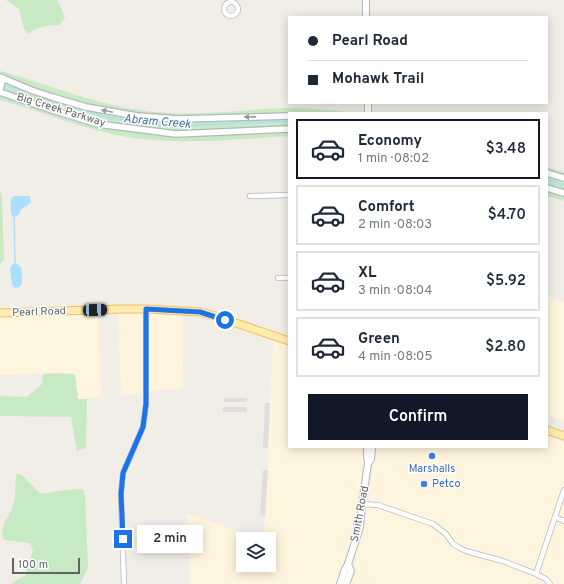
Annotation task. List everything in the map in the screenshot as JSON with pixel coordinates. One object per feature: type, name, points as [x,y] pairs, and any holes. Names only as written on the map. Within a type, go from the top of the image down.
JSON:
[{"type":"main road","points":[[366,0],[366,16]]},
{"type":"main road","name":"Pearl Road","points":[[0,313],[120,309],[200,312],[288,341]]},
{"type":"main road","points":[[548,430],[564,436]]},
{"type":"main road","name":"Smith Road","points":[[340,584],[360,527],[368,463],[367,448]]},
{"type":"main road","name":"Smith Road","points":[[368,463],[371,458],[372,448]]},
{"type":"main road","name":"Smith Road","points":[[346,584],[351,571],[348,564]]},
{"type":"street","points":[[0,89],[2,78]]},
{"type":"street","name":"Big Creek Parkway","points":[[2,78],[31,90],[86,107],[138,116],[178,119],[288,116]]},
{"type":"street","name":"Big Creek Parkway","points":[[0,92],[98,124],[176,134],[288,129]]},
{"type":"street","points":[[548,173],[564,178]]},
{"type":"street","points":[[548,188],[564,193]]},
{"type":"street","points":[[250,196],[288,195]]},
{"type":"street","points":[[278,278],[288,278]]},
{"type":"street","points":[[124,584],[121,494],[123,473],[143,427],[146,404],[146,309]]},
{"type":"street","points":[[536,574],[564,490]]},
{"type":"street","points":[[362,504],[378,505],[433,524],[446,534],[453,544],[466,551],[503,561],[542,576],[550,584]]},
{"type":"street","points":[[555,517],[564,521]]},
{"type":"shaded area","points":[[548,296],[564,302],[564,421],[548,415]]},
{"type":"shaded area","points":[[118,314],[182,314],[183,388],[148,391],[121,396]]},
{"type":"shaded area","points":[[98,315],[101,397],[78,399],[75,374],[56,373],[0,375],[0,317]]},
{"type":"shaded area","points":[[273,340],[288,346],[288,448],[364,448],[362,475],[356,512],[338,584],[190,584],[188,514],[241,532],[236,532],[236,572],[276,572],[276,532],[264,532]]},
{"type":"shaded area","points":[[224,398],[247,398],[247,402],[224,402]]},
{"type":"shaded area","points":[[265,403],[270,403],[268,448],[263,448]]},
{"type":"shaded area","points":[[223,407],[247,407],[247,412],[223,412]]},
{"type":"shaded area","points":[[548,436],[564,442],[564,584],[349,584],[369,500],[375,448],[548,448]]},
{"type":"shaded area","points":[[263,470],[268,470],[265,516],[260,515]]},
{"type":"green space","points":[[6,0],[57,0],[65,18],[59,25],[39,27],[29,34],[24,29],[19,9]]},
{"type":"green space","points":[[0,71],[109,104],[147,111],[164,113],[199,113],[304,108],[347,112],[288,112],[288,136],[180,141],[137,138],[101,132],[0,100]]},
{"type":"green space","points":[[548,167],[564,172],[564,201],[548,196]]},
{"type":"green space","points":[[0,189],[2,199],[4,259],[0,264]]},
{"type":"green space","points":[[43,374],[75,374],[78,399],[87,399],[86,447],[77,452],[71,417],[0,416],[0,396],[27,397],[42,384]]},
{"type":"green space","points":[[16,474],[21,474],[41,494],[83,489],[85,496],[88,568],[80,584],[11,584],[26,575],[26,568],[33,551],[30,543],[4,540],[2,532],[4,523],[15,500]]},
{"type":"water","points":[[29,196],[31,202],[21,209],[16,217],[12,216],[11,209],[12,197]]},
{"type":"water","points":[[16,263],[21,269],[22,284],[15,288],[12,285],[10,268]]},
{"type":"waterway","name":"Abram Creek","points":[[6,86],[24,90],[63,105],[106,117],[158,125],[288,121]]},
{"type":"waterway","name":"Abram Creek","points":[[548,180],[564,185]]},
{"type":"waterway","points":[[14,216],[15,263]]},
{"type":"place","name":"Marshalls","points":[[432,456]]},
{"type":"place","name":"Petco","points":[[424,484]]},
{"type":"route","points":[[123,539],[121,494],[123,473],[143,427],[146,404],[146,309],[200,312],[225,320]]}]
